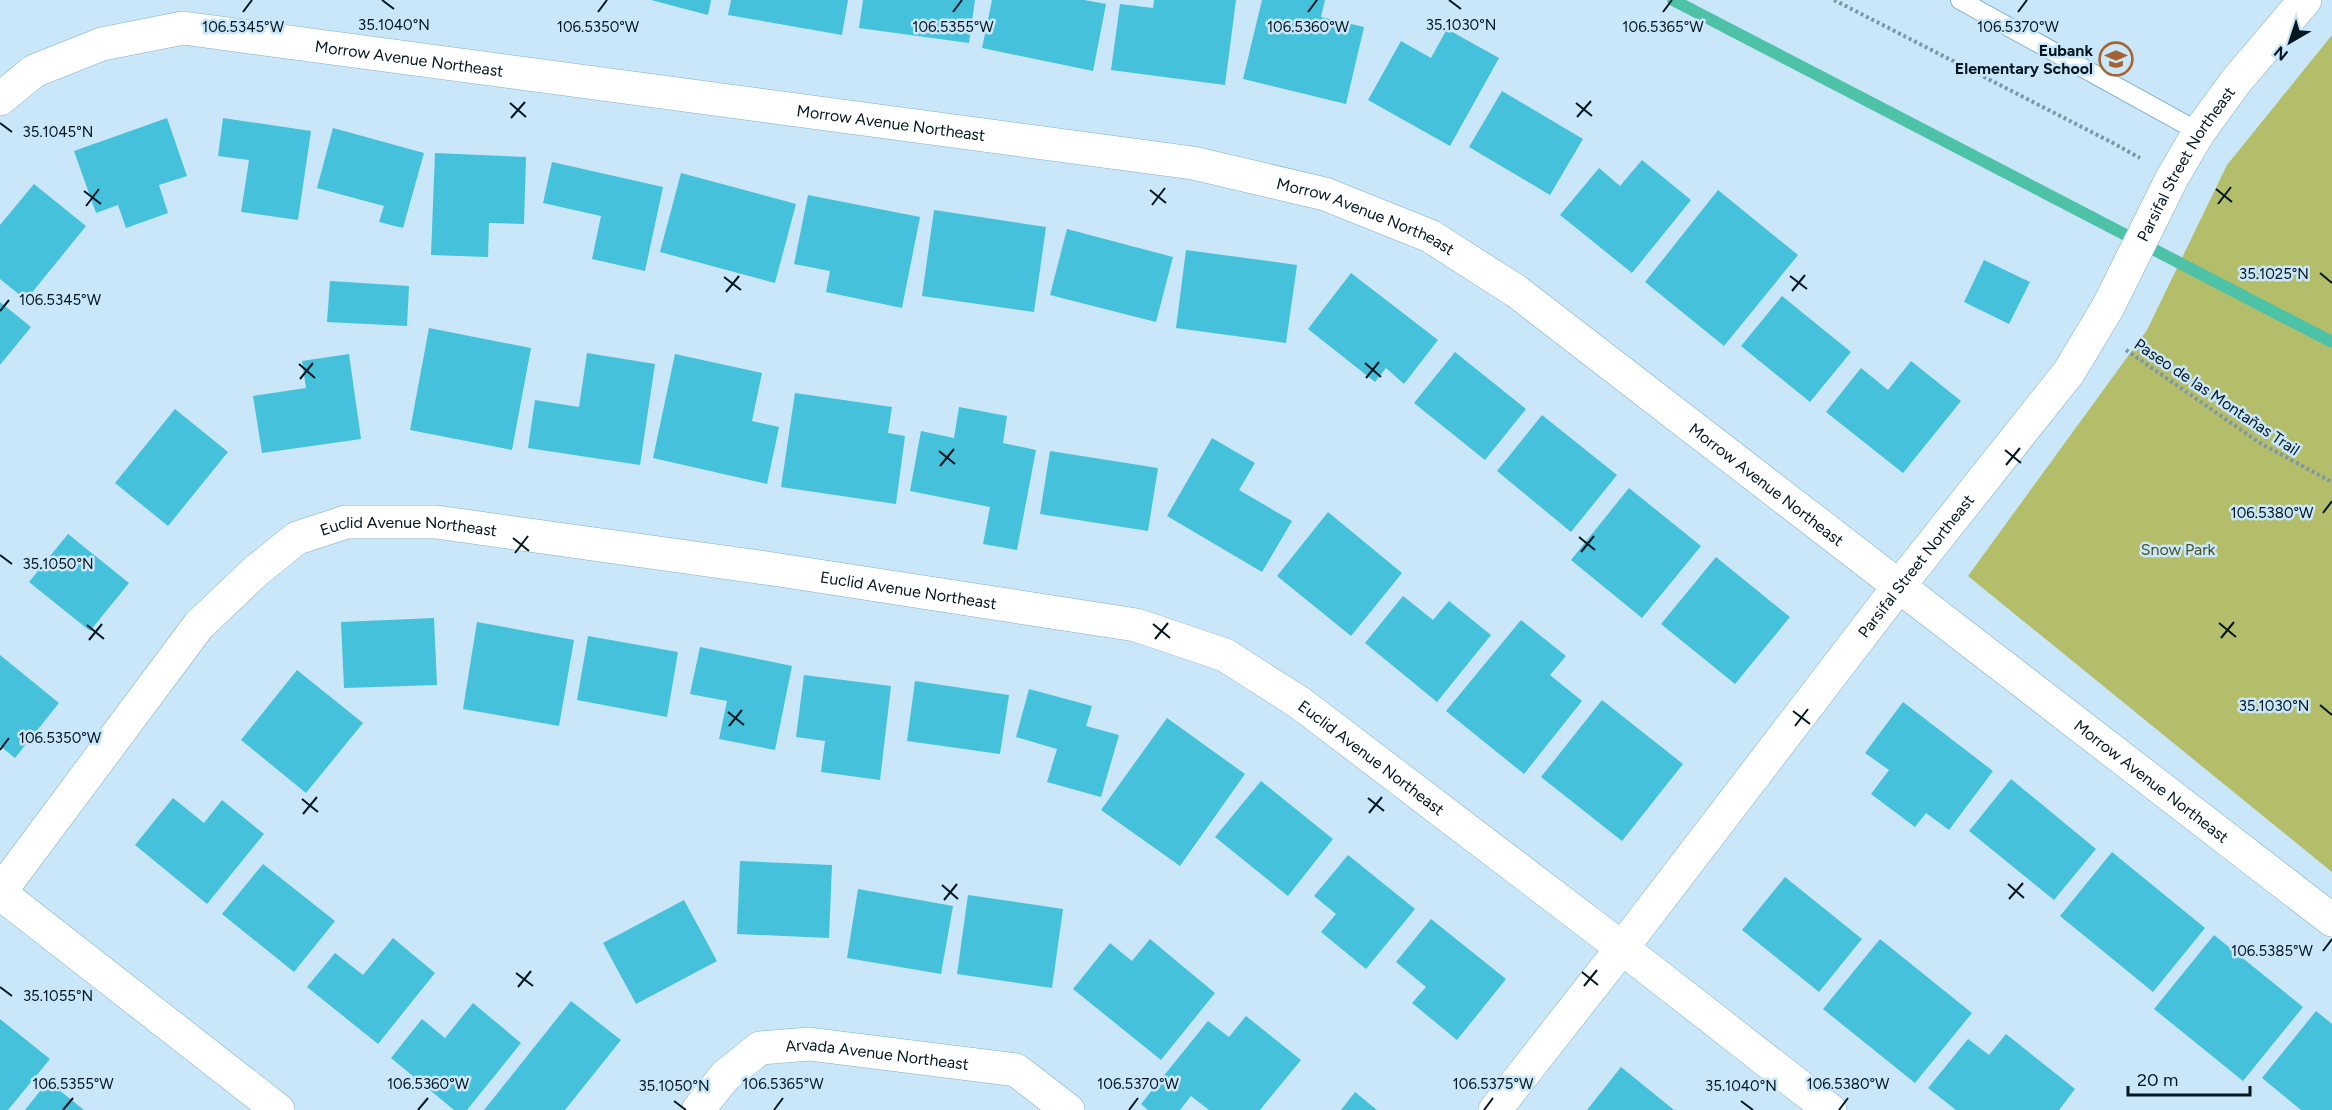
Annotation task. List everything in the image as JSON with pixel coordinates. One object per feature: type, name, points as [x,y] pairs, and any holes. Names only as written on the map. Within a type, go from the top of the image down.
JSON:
[{"type":"street","name":"Parsifal Street Northeast","points":[[1495,1110],[1622,948],[1899,585],[2069,372],[2115,294],[2167,188],[2199,132],[2237,80],[2305,0]]},
{"type":"street","name":"Morrow Avenue Northeast","points":[[0,99],[34,71],[102,44],[183,28],[1193,163],[1324,194],[1430,236],[1516,291],[2332,920]]},
{"type":"street","name":"Euclid Avenue Northeast","points":[[0,893],[200,625],[258,570],[297,538],[346,522],[436,522],[772,569],[1136,625],[1225,655],[1300,703],[1622,948],[1830,1110]]},
{"type":"street","points":[[0,893],[278,1110]]},
{"type":"street","name":"Arvada Avenue Northeast","points":[[698,1110],[725,1076],[760,1048],[809,1044],[1016,1070],[1068,1110]]},
{"type":"lane","points":[[1959,0],[2199,132]]},
{"type":"path","points":[[1834,0],[2113,142],[2167,188]]},
{"type":"path","name":"Paseo de las Montañas Trail","points":[[2122,348],[2260,443],[2332,482]]},
{"type":"green space","name":"Snow Park","points":[[2332,35],[2332,872],[1968,576],[2147,330],[2227,165]]},
{"type":"building","points":[[651,0],[711,0],[708,15]]},
{"type":"building","points":[[731,0],[848,0],[842,35],[728,15]]},
{"type":"building","points":[[863,0],[975,0],[969,43],[859,28]]},
{"type":"building","points":[[992,0],[1084,0],[1106,4],[1093,71],[982,48]]},
{"type":"building","points":[[1154,0],[1236,0],[1225,85],[1111,70],[1120,4],[1153,8]]},
{"type":"building","points":[[1262,0],[1325,0],[1321,17],[1364,27],[1346,104],[1243,79]]},
{"type":"building","points":[[1447,29],[1499,58],[1450,146],[1368,100],[1401,41],[1431,58]]},
{"type":"building","points":[[1502,91],[1583,139],[1550,195],[1469,147]]},
{"type":"building","points":[[167,118],[187,176],[159,185],[168,213],[126,228],[118,205],[96,213],[74,151]]},
{"type":"building","points":[[223,118],[311,131],[298,220],[241,212],[249,160],[218,156]]},
{"type":"building","points":[[333,128],[424,153],[403,228],[379,222],[384,206],[317,188]]},
{"type":"building","points":[[435,153],[526,157],[524,224],[489,223],[488,257],[431,255]]},
{"type":"building","points":[[1642,160],[1691,200],[1632,273],[1560,215],[1599,168],[1620,186]]},
{"type":"building","points":[[552,162],[663,187],[645,271],[592,259],[601,216],[543,203]]},
{"type":"building","points":[[681,173],[796,204],[775,283],[660,252]]},
{"type":"building","points":[[34,184],[86,226],[26,300],[0,279],[0,225]]},
{"type":"building","points":[[1718,190],[1798,255],[1724,346],[1645,282]]},
{"type":"building","points":[[808,195],[920,217],[902,308],[826,292],[830,271],[794,264]]},
{"type":"building","points":[[934,210],[1046,227],[1034,312],[922,296]]},
{"type":"building","points":[[1067,229],[1173,257],[1156,322],[1050,295]]},
{"type":"building","points":[[1186,250],[1297,265],[1286,343],[1176,328]]},
{"type":"building","points":[[1984,260],[2030,282],[2009,324],[1964,302]]},
{"type":"building","points":[[1351,273],[1438,340],[1404,384],[1386,368],[1375,382],[1308,329]]},
{"type":"building","points":[[330,281],[409,286],[407,326],[327,322]]},
{"type":"building","points":[[1782,296],[1851,352],[1810,402],[1741,346]]},
{"type":"building","points":[[0,302],[31,327],[0,365]]},
{"type":"building","points":[[429,328],[531,348],[512,450],[410,430]]},
{"type":"building","points":[[1455,352],[1526,409],[1485,460],[1414,403]]},
{"type":"building","points":[[587,353],[655,364],[640,465],[528,448],[535,400],[579,407]]},
{"type":"building","points":[[349,354],[361,439],[262,453],[253,396],[306,388],[302,361]]},
{"type":"building","points":[[675,354],[762,373],[752,421],[779,427],[767,484],[653,458]]},
{"type":"building","points":[[1911,361],[1961,401],[1903,473],[1826,412],[1861,368],[1888,390]]},
{"type":"building","points":[[795,393],[892,407],[888,433],[905,436],[896,504],[781,487]]},
{"type":"building","points":[[959,407],[1007,416],[1003,443],[1036,450],[1017,550],[983,544],[990,507],[910,491],[921,431],[954,438]]},
{"type":"building","points":[[175,409],[228,452],[168,526],[115,483]]},
{"type":"building","points":[[1542,415],[1617,475],[1571,532],[1497,471]]},
{"type":"building","points":[[1212,438],[1255,463],[1239,490],[1292,521],[1262,572],[1167,516]]},
{"type":"building","points":[[1050,451],[1158,468],[1148,531],[1040,514]]},
{"type":"building","points":[[1629,488],[1701,546],[1642,618],[1571,560]]},
{"type":"building","points":[[1328,512],[1402,573],[1351,636],[1277,576]]},
{"type":"building","points":[[68,534],[129,583],[90,631],[29,582]]},
{"type":"building","points":[[1716,557],[1790,617],[1735,684],[1661,624]]},
{"type":"building","points":[[1403,596],[1433,620],[1449,601],[1491,635],[1437,702],[1365,643]]},
{"type":"building","points":[[434,618],[437,685],[344,688],[341,622]]},
{"type":"building","points":[[1521,620],[1566,656],[1550,675],[1582,701],[1524,774],[1446,711]]},
{"type":"building","points":[[477,622],[574,640],[559,726],[463,709]]},
{"type":"building","points":[[588,636],[678,652],[667,717],[577,700]]},
{"type":"building","points":[[700,647],[792,666],[775,750],[719,739],[727,701],[690,694]]},
{"type":"building","points":[[0,655],[59,703],[15,758],[0,746]]},
{"type":"building","points":[[297,670],[363,723],[306,793],[241,740]]},
{"type":"building","points":[[804,675],[891,686],[880,780],[821,772],[825,741],[796,737]]},
{"type":"building","points":[[915,681],[1009,695],[1000,754],[907,741]]},
{"type":"building","points":[[1029,689],[1092,706],[1086,726],[1119,735],[1101,797],[1047,782],[1057,749],[1016,737]]},
{"type":"building","points":[[1602,700],[1683,764],[1622,841],[1541,777]]},
{"type":"building","points":[[1903,702],[1993,771],[1949,830],[1926,813],[1915,827],[1871,794],[1889,770],[1865,753]]},
{"type":"building","points":[[1167,718],[1245,774],[1180,866],[1101,810]]},
{"type":"building","points":[[2011,779],[2096,849],[2054,900],[1969,831]]},
{"type":"building","points":[[1261,781],[1333,839],[1288,896],[1215,837]]},
{"type":"building","points":[[173,798],[204,823],[222,800],[264,834],[207,904],[135,845]]},
{"type":"building","points":[[2112,852],[2205,928],[2153,992],[2060,916]]},
{"type":"building","points":[[1348,855],[1415,909],[1366,969],[1321,932],[1336,914],[1314,896]]},
{"type":"building","points":[[740,861],[832,865],[829,938],[737,934]]},
{"type":"building","points":[[263,864],[335,921],[294,972],[222,914]]},
{"type":"building","points":[[1785,877],[1862,939],[1819,992],[1742,930]]},
{"type":"building","points":[[858,889],[953,906],[941,974],[847,958]]},
{"type":"building","points":[[968,895],[1063,909],[1052,988],[957,974]]},
{"type":"building","points":[[684,900],[717,961],[636,1004],[603,943]]},
{"type":"building","points":[[1431,919],[1506,979],[1457,1040],[1412,1003],[1426,987],[1396,962]]},
{"type":"building","points":[[2214,935],[2303,1007],[2243,1081],[2154,1009]]},
{"type":"building","points":[[393,938],[435,973],[378,1044],[307,987],[335,953],[363,975]]},
{"type":"building","points":[[1150,939],[1215,993],[1161,1060],[1073,989],[1110,943],[1132,961]]},
{"type":"building","points":[[1880,939],[1972,1013],[1915,1083],[1823,1009]]},
{"type":"building","points":[[571,1001],[621,1040],[565,1110],[484,1110]]},
{"type":"building","points":[[473,1003],[521,1043],[467,1110],[454,1110],[391,1058],[422,1019],[445,1038]]},
{"type":"building","points":[[2316,1011],[2332,1024],[2332,1110],[2301,1110],[2262,1078]]},
{"type":"building","points":[[1246,1016],[1301,1060],[1260,1110],[1209,1110],[1191,1096],[1180,1110],[1148,1110],[1141,1104],[1208,1021],[1229,1037]]},
{"type":"building","points":[[0,1019],[50,1059],[8,1110],[0,1110]]},
{"type":"building","points":[[2006,1034],[2075,1089],[2059,1110],[1956,1110],[1928,1088],[1968,1039],[1989,1055]]},
{"type":"building","points":[[1621,1067],[1674,1110],[1587,1110]]},
{"type":"building","points":[[48,1081],[84,1110],[25,1110]]},
{"type":"building","points":[[1355,1092],[1377,1110],[1341,1110]]},
{"type":"waterway","points":[[1673,0],[2332,342]]},
{"type":"place","name":"Eubank Elementary School","points":[[2116,59]]}]
